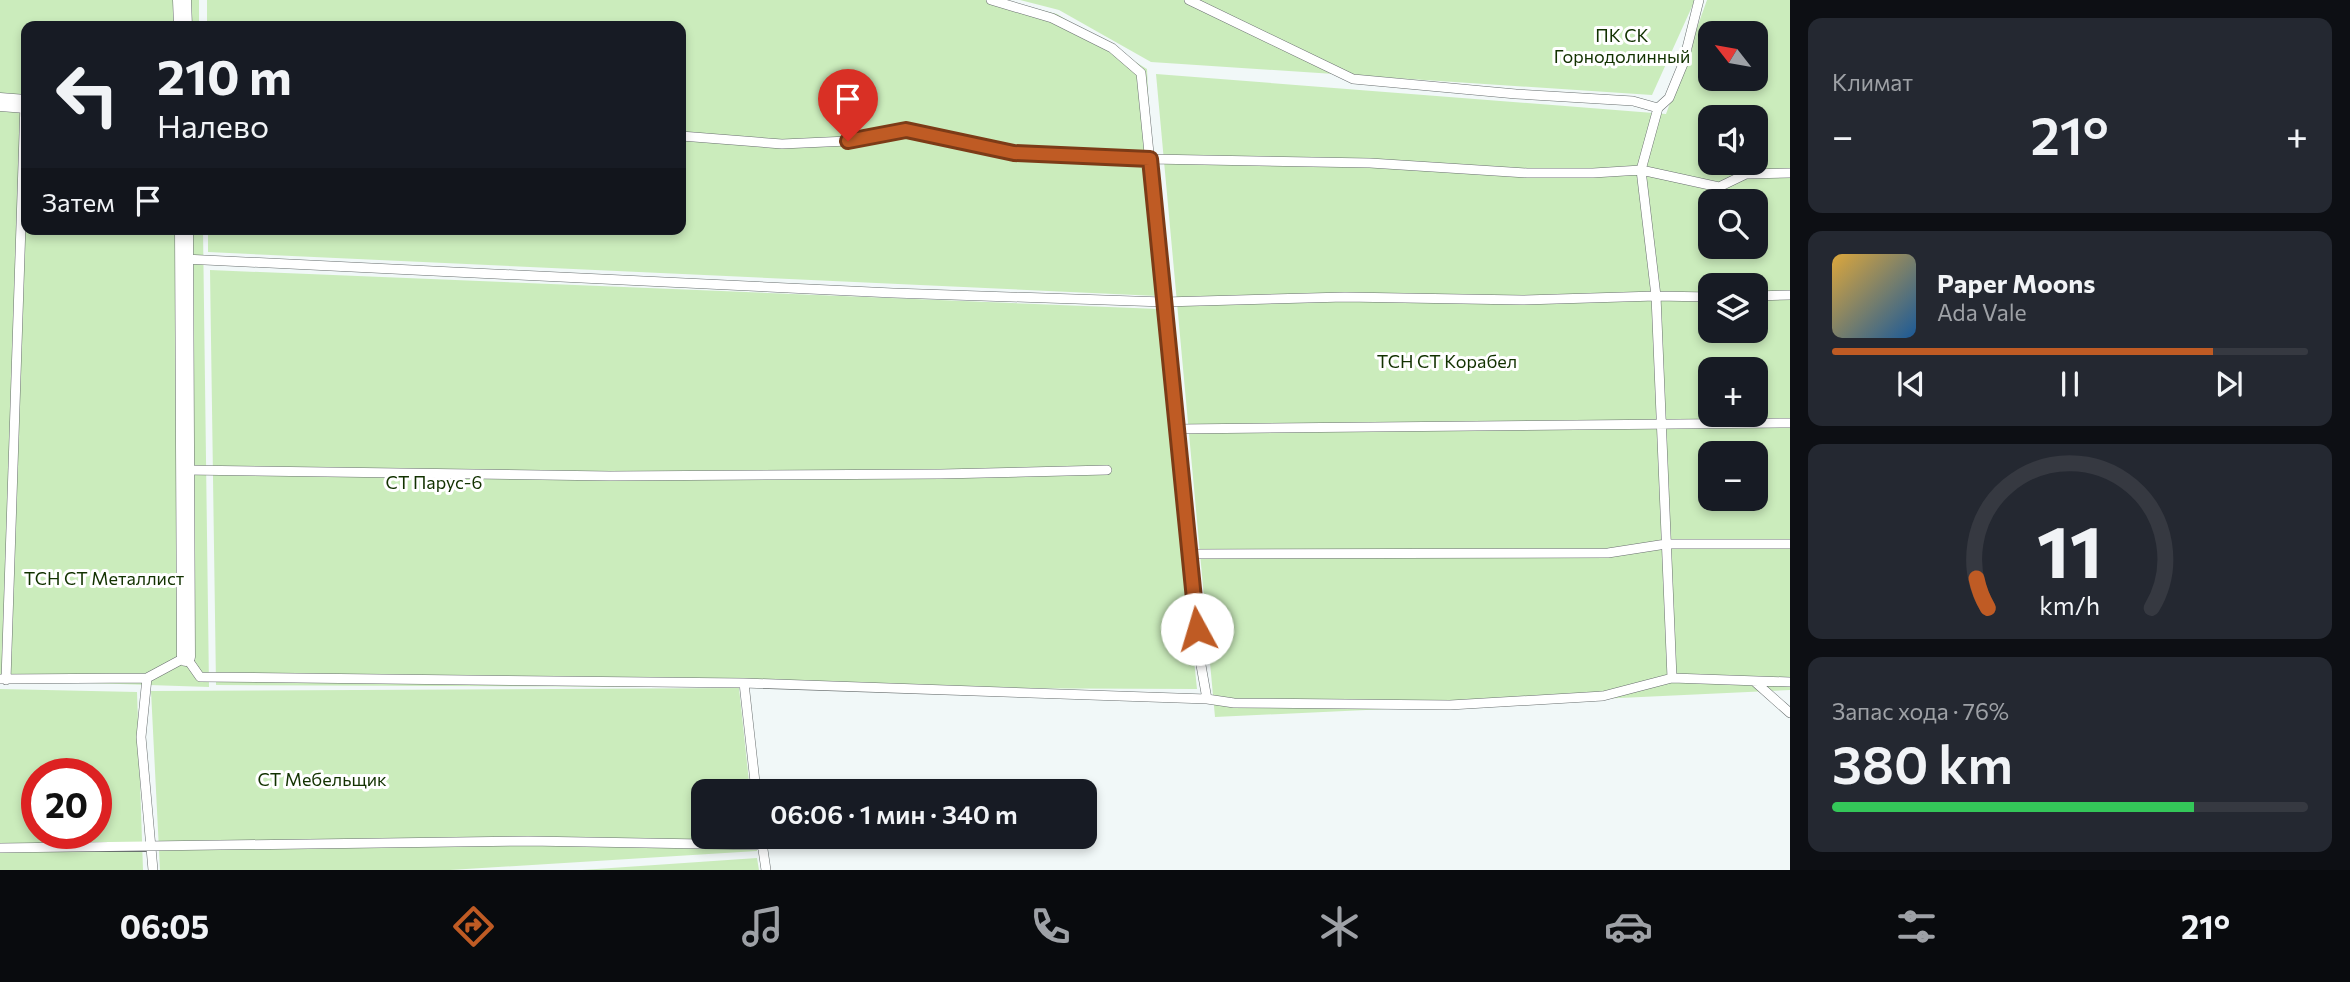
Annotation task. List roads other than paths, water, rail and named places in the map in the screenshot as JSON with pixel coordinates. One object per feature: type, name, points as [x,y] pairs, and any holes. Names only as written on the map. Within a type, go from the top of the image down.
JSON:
[{"type":"street","points":[[182,0],[183,21]]},
{"type":"street","points":[[0,102],[21,104]]},
{"type":"street","points":[[184,235],[186,657]]},
{"type":"lane","points":[[991,0],[1052,18],[1112,48],[1141,73],[1199,654],[1207,699]]},
{"type":"lane","points":[[1189,0],[1353,79],[1516,94],[1633,101],[1658,108]]},
{"type":"lane","points":[[1672,678],[1656,296],[1641,170],[1658,108],[1669,98],[1683,64],[1699,0]]},
{"type":"lane","points":[[686,136],[782,144],[848,141],[906,130],[1014,153],[1150,159],[1370,163],[1527,173],[1641,170],[1718,187],[1746,174],[1790,173]]},
{"type":"lane","points":[[21,229],[3,680],[146,678],[186,657],[200,677],[744,683],[1207,699],[1246,703],[1450,705],[1603,696],[1672,678],[1790,682]]},
{"type":"lane","points":[[184,259],[865,291],[1164,302],[1346,297],[1522,300],[1698,297]]},
{"type":"lane","points":[[1768,296],[1790,295]]},
{"type":"lane","points":[[1177,429],[1790,423]]},
{"type":"lane","points":[[185,470],[610,476],[954,474],[1107,470]]},
{"type":"lane","points":[[1189,554],[1608,553],[1666,544],[1790,544]]},
{"type":"lane","points":[[146,678],[141,737],[153,870]]},
{"type":"lane","points":[[1754,681],[1790,713]]},
{"type":"lane","points":[[744,683],[755,779]]},
{"type":"lane","points":[[0,848],[691,841]]},
{"type":"lane","points":[[763,849],[766,870]]},
{"type":"park label","name":"ПК СК Горнодолинный","points":[[1622,46]]},
{"type":"park label","name":"ТСН СТ Корабел","points":[[1447,362]]},
{"type":"park label","name":"СТ Парус-6","points":[[434,483]]},
{"type":"park label","name":"ТСН СТ Металлист","points":[[104,579]]},
{"type":"park label","name":"СТ Мебельщик","points":[[322,780]]}]
